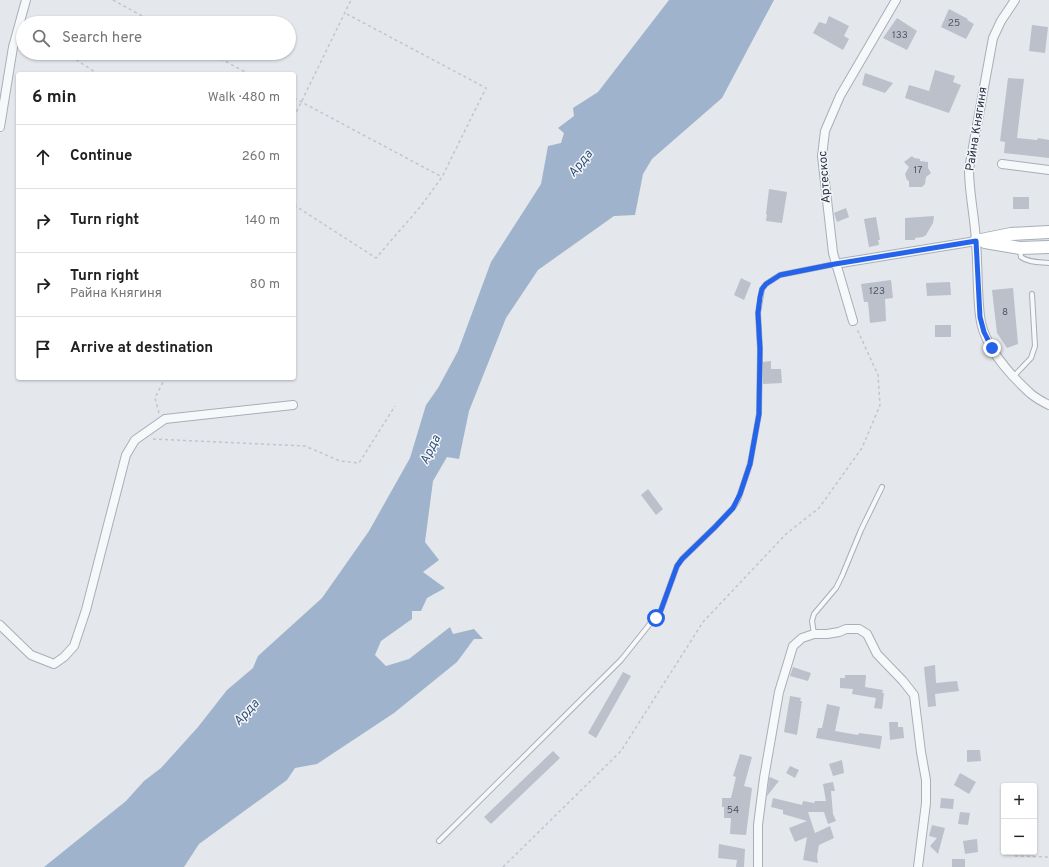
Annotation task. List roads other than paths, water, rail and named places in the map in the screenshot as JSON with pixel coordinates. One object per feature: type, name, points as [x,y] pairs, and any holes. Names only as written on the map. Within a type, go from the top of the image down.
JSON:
[{"type":"main road","points":[[976,241],[1011,234],[1049,232]]},
{"type":"main road","points":[[976,241],[1020,248],[1049,248]]},
{"type":"street","points":[[22,16],[26,0]]},
{"type":"street","name":"Артескос","points":[[853,321],[835,264],[822,156],[825,131],[840,96],[896,0]]},
{"type":"street","name":"Райна Княгиня","points":[[1015,0],[1001,21],[993,38],[969,169],[969,189],[976,241],[980,317],[984,332],[992,348],[1014,376],[1032,395],[1049,405]]},
{"type":"street","points":[[0,127],[16,36]]},
{"type":"street","points":[[1002,164],[1049,170]]},
{"type":"street","points":[[835,264],[976,241]]},
{"type":"street","points":[[0,625],[32,655],[54,664],[64,657],[74,646],[86,610],[126,455],[136,440],[165,419],[293,405]]},
{"type":"street","points":[[758,867],[758,825],[764,778],[779,692],[793,646],[802,638],[814,634],[827,634],[846,629],[859,628],[867,634],[877,654],[903,681],[914,695],[926,780],[926,803],[918,867]]},
{"type":"lane","points":[[1020,248],[1021,257],[1024,259],[1028,261],[1049,263]]},
{"type":"lane","points":[[439,841],[621,660],[661,610],[677,566],[682,559],[733,508],[738,500],[746,476],[759,414],[760,349],[758,313],[762,289],[773,278],[780,275],[835,264]]},
{"type":"lane","points":[[1014,376],[1031,358],[1035,346],[1032,294]]},
{"type":"lane","points":[[814,634],[812,621],[814,614],[836,588],[861,530],[882,487]]},
{"type":"water","name":"Арда","points":[[669,0],[774,0],[722,98],[652,159],[643,174],[635,215],[614,216],[538,270],[506,318],[469,411],[459,459],[447,457],[433,481],[425,542],[439,560],[423,572],[445,588],[427,598],[421,611],[412,611],[412,619],[381,641],[375,655],[386,666],[409,659],[450,627],[453,634],[474,629],[483,639],[474,639],[457,662],[394,713],[317,764],[295,768],[287,780],[199,844],[184,867],[44,867],[126,801],[144,781],[161,768],[198,727],[227,690],[253,668],[258,656],[322,598],[369,531],[410,458],[426,405],[438,388],[458,351],[491,262],[541,184],[548,146],[561,143],[564,133],[558,128],[574,116],[573,108],[598,92]]}]
